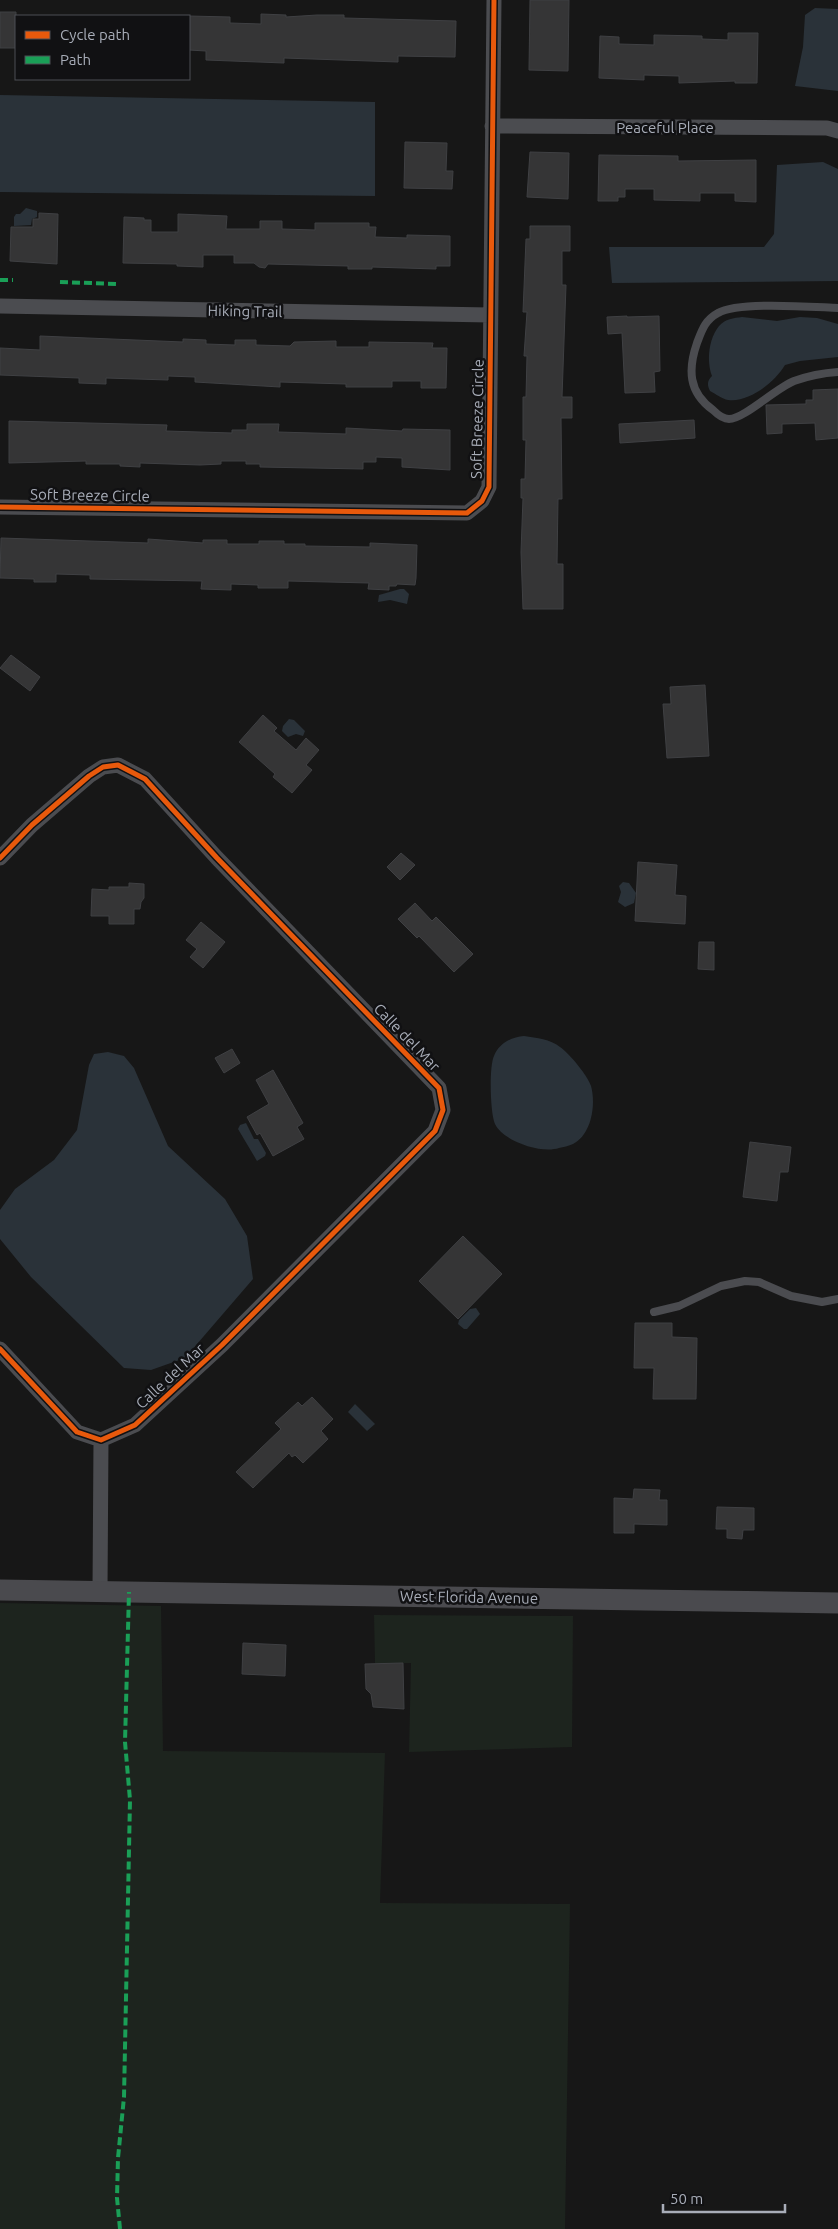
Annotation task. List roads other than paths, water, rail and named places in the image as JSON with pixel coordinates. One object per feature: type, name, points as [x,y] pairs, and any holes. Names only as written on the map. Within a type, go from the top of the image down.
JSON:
[{"type":"street","name":"Soft Breeze Circle","points":[[0,507],[467,513],[482,501],[489,487],[494,0]]},
{"type":"street","name":"Peaceful Place","points":[[492,126],[827,128],[838,131]]},
{"type":"street","name":"Hiking Trail","points":[[0,306],[490,315]]},
{"type":"street","name":"Calle del Mar","points":[[0,858],[32,826],[89,776],[103,767],[118,766],[132,771],[145,780],[217,858],[439,1088],[443,1110],[435,1130],[222,1345],[134,1425],[101,1440]]},
{"type":"street","points":[[0,1349],[77,1432],[101,1440],[100,1591]]},
{"type":"street","name":"West Florida Avenue","points":[[0,1590],[838,1603]]},
{"type":"lane","points":[[838,308],[756,307],[730,308],[718,312],[705,322],[691,362],[690,376],[697,393],[706,405],[727,419],[739,418],[751,408],[793,382],[824,373],[838,372]]},
{"type":"lane","points":[[654,1312],[679,1306],[721,1286],[745,1281],[758,1282],[791,1296],[822,1302],[838,1299]]}]
